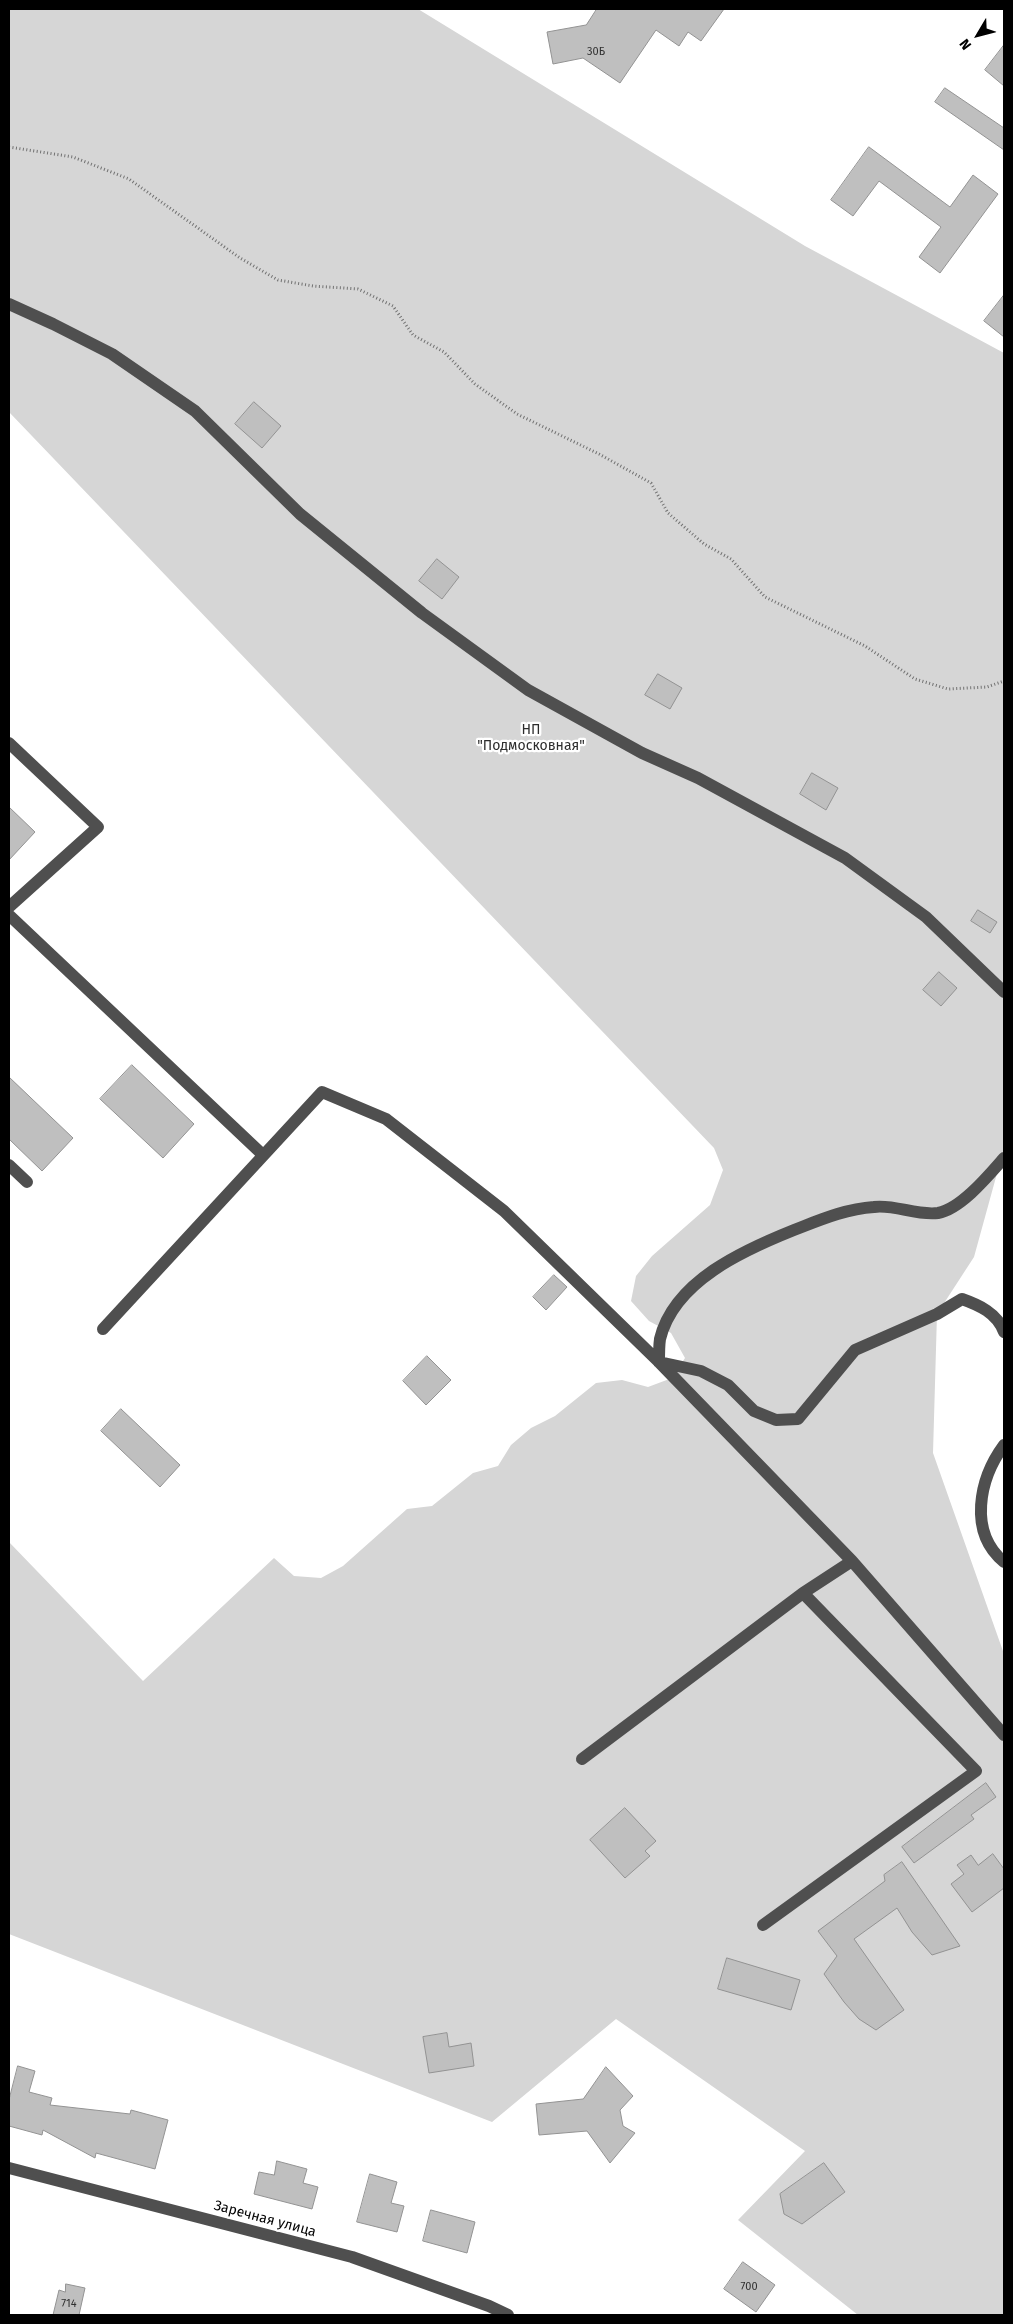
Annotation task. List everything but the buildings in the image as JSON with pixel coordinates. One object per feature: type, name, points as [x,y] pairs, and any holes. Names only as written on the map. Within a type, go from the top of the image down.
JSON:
[{"type":"street","points":[[9,304],[54,324],[112,354],[195,411],[300,514],[422,613],[528,690],[642,753],[698,778],[845,858],[926,917],[1004,992]]},
{"type":"street","points":[[9,743],[98,827],[9,907]]},
{"type":"street","points":[[9,915],[263,1155]]},
{"type":"street","points":[[103,1329],[322,1092],[386,1119],[504,1212],[659,1362],[852,1561],[1004,1735]]},
{"type":"street","points":[[659,1362],[660,1339],[670,1317],[694,1285],[716,1268],[762,1243],[838,1213],[875,1206],[938,1213],[958,1204],[981,1184],[1004,1158]]},
{"type":"street","points":[[9,1165],[27,1182]]},
{"type":"street","points":[[659,1362],[701,1371],[728,1385],[754,1411],[776,1420],[798,1420],[854,1350],[937,1314],[962,1298],[983,1306],[1001,1323],[1004,1332]]},
{"type":"street","points":[[1004,1445],[994,1460],[986,1478],[981,1500],[982,1524],[986,1541],[995,1555],[1004,1562]]},
{"type":"street","points":[[582,1759],[803,1592],[852,1561]]},
{"type":"street","points":[[763,1925],[976,1771],[803,1592]]},
{"type":"street","name":"Заречная улица","points":[[9,2168],[352,2257],[489,2306],[508,2315]]},
{"type":"path","points":[[9,147],[73,157],[129,179],[240,258],[278,280],[313,286],[358,289],[393,306],[413,335],[444,352],[475,384],[517,414],[599,454],[652,483],[668,513],[704,544],[731,559],[765,597],[864,646],[915,679],[948,689],[987,687],[1004,682]]},
{"type":"green space","name":"НП \"Подмосковная\"","points":[[9,9],[418,9],[805,246],[1004,353],[1004,1148],[974,1257],[937,1314],[933,1453],[1004,1654],[1004,2315],[858,2315],[738,2220],[805,2151],[616,2019],[492,2122],[9,1934],[9,1542],[143,1681],[274,1558],[294,1576],[321,1578],[343,1566],[407,1509],[432,1506],[473,1473],[498,1466],[511,1445],[531,1428],[555,1416],[596,1383],[622,1380],[648,1387],[672,1378],[685,1358],[671,1333],[649,1321],[631,1301],[636,1276],[652,1256],[710,1205],[723,1170],[714,1148],[9,412]]}]
